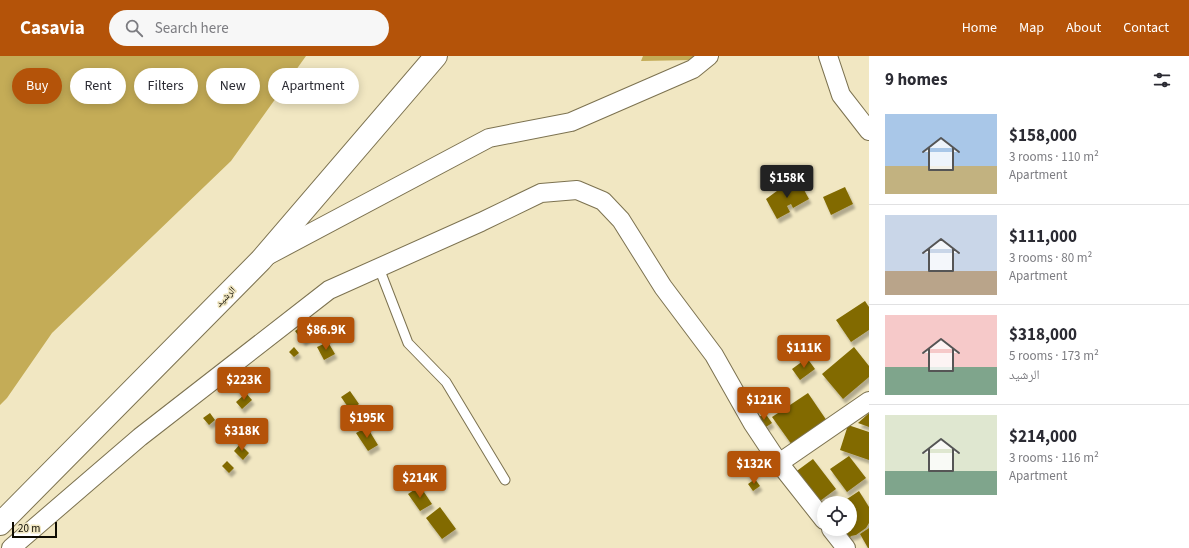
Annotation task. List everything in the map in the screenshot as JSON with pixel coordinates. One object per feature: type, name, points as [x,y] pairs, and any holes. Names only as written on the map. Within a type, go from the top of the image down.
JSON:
[{"type":"main road","name":"الرشيد","points":[[0,524],[261,260],[436,56]]},
{"type":"street","points":[[261,260],[489,138],[571,122],[693,69],[709,56]]},
{"type":"street","points":[[828,56],[841,95],[869,131]]},
{"type":"street","points":[[11,548],[140,437],[329,290],[541,193],[577,190],[603,201],[621,220],[663,287],[714,355],[753,424],[779,463],[817,511]]},
{"type":"street","points":[[779,463],[869,401]]},
{"type":"street","points":[[837,536],[846,548]]},
{"type":"lane","points":[[379,268],[408,343],[446,382],[505,480]]},
{"type":"shaded area","points":[[0,56],[306,56],[297,68],[268,68],[268,104],[272,104],[231,161],[52,333],[7,398],[0,405]]},
{"type":"shaded area","points":[[643,56],[698,56],[693,60],[641,61]]},
{"type":"building","points":[[798,179],[809,199],[793,208],[791,204],[787,206],[790,212],[777,219],[766,199],[781,188],[787,197],[782,188]]},
{"type":"building","points":[[845,187],[853,204],[831,215],[823,197]]},
{"type":"building","points":[[865,301],[869,307],[869,330],[851,342],[836,320]]},
{"type":"building","points":[[312,319],[320,330],[303,342],[295,331]]},
{"type":"building","points":[[328,342],[335,354],[324,360],[317,347]]},
{"type":"building","points":[[294,347],[299,353],[294,357],[289,352]]},
{"type":"building","points":[[854,347],[869,366],[869,377],[843,399],[822,374]]},
{"type":"building","points":[[807,358],[815,369],[800,380],[792,369]]},
{"type":"building","points":[[350,391],[359,404],[350,410],[341,397]]},
{"type":"building","points":[[246,393],[252,400],[242,409],[236,402]]},
{"type":"building","points":[[808,393],[827,421],[792,445],[772,417]]},
{"type":"building","points":[[210,413],[215,420],[209,425],[203,418]]},
{"type":"building","points":[[765,413],[772,423],[763,429],[756,419]]},
{"type":"building","points":[[869,413],[869,427],[858,423]]},
{"type":"building","points":[[848,425],[869,432],[869,460],[840,450]]},
{"type":"building","points":[[367,427],[378,445],[368,451],[356,433]]},
{"type":"building","points":[[240,444],[249,453],[243,460],[234,451]]},
{"type":"building","points":[[849,456],[866,478],[847,492],[830,469]]},
{"type":"building","points":[[813,459],[836,489],[827,496],[817,496],[816,504],[794,473]]},
{"type":"building","points":[[227,461],[234,468],[229,473],[222,466]]},
{"type":"building","points":[[755,479],[760,486],[753,491],[748,484]]},
{"type":"building","points":[[420,486],[432,504],[420,511],[408,494]]},
{"type":"building","points":[[859,491],[869,507],[869,523],[866,528],[857,534],[857,496],[852,496]]},
{"type":"building","points":[[440,507],[456,529],[442,539],[426,518]]},
{"type":"building","points":[[869,528],[869,548],[868,548],[860,534]]},
{"type":"building","points":[[845,536],[851,536],[848,540]]}]
